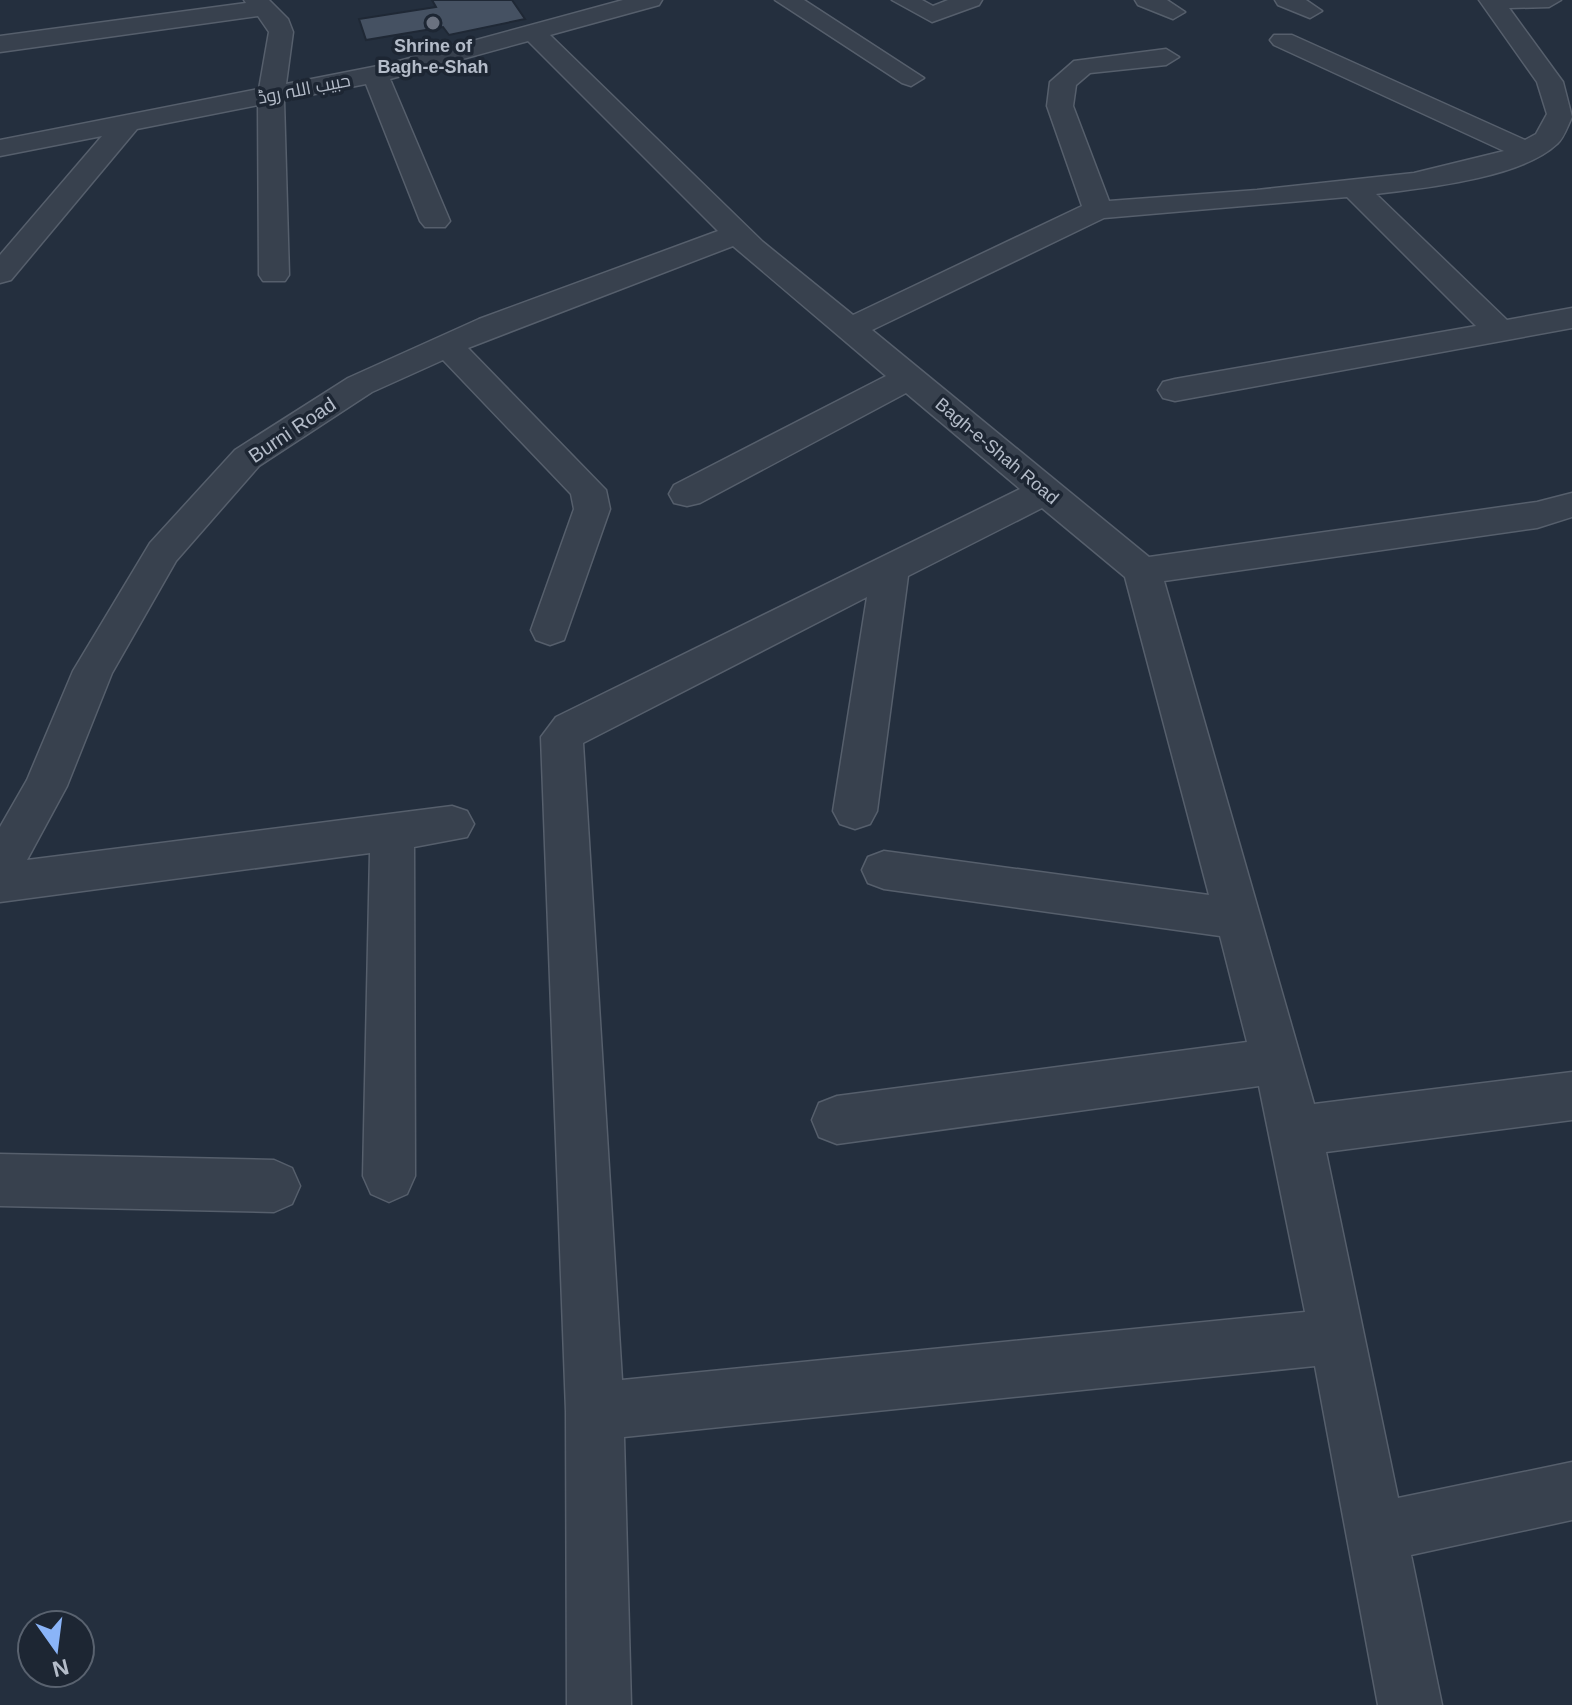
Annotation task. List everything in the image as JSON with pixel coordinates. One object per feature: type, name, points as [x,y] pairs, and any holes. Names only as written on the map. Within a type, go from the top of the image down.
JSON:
[{"type":"street","points":[[105,30],[111,0]]},
{"type":"street","name":"حبیب اللہ روڈ","points":[[0,148],[375,75],[534,33],[581,9],[650,0]]},
{"type":"street","points":[[787,0],[911,78]]},
{"type":"street","points":[[904,0],[932,15],[970,0]]},
{"type":"street","points":[[1147,0],[1173,12]]},
{"type":"street","points":[[1287,0],[1310,11]]},
{"type":"street","points":[[1492,1],[1549,0]]},
{"type":"street","points":[[1492,1],[1550,82],[1560,114],[1548,148]]},
{"type":"street","points":[[0,44],[260,4],[279,24],[281,32],[271,96],[274,275]]},
{"type":"street","name":"Bagh-e-Shah Road","points":[[534,33],[738,234],[1142,571]]},
{"type":"street","points":[[1283,40],[1548,148]]},
{"type":"street","points":[[1527,50],[1557,49]]},
{"type":"street","points":[[1098,210],[1060,106],[1063,82],[1083,66],[1166,57]]},
{"type":"street","points":[[375,75],[435,221]]},
{"type":"street","points":[[0,274],[126,125]]},
{"type":"street","points":[[849,329],[1098,210],[1257,199],[1414,181],[1507,161],[1548,148]]},
{"type":"street","points":[[1354,188],[1500,331]]},
{"type":"street","name":"Burni Road","points":[[0,868],[46,786],[93,671],[163,552],[247,458],[360,385],[448,346],[738,234]]},
{"type":"street","points":[[1175,390],[1572,318]]},
{"type":"street","points":[[448,346],[588,490],[592,509],[550,630]]},
{"type":"street","points":[[687,494],[909,378]]},
{"type":"street","points":[[599,1705],[595,1411],[562,737],[571,729],[1045,491]]},
{"type":"street","points":[[1410,1705],[1296,1131],[1142,571],[1537,515],[1572,505]]},
{"type":"street","points":[[855,811],[890,570]]},
{"type":"street","points":[[0,883],[452,824]]},
{"type":"street","points":[[389,1176],[392,832]]},
{"type":"street","points":[[884,870],[1238,919]]},
{"type":"street","points":[[837,1120],[1277,1061]]},
{"type":"street","points":[[1296,1131],[1572,1096]]},
{"type":"street","points":[[0,1180],[274,1186]]},
{"type":"street","points":[[595,1411],[1337,1336]]},
{"type":"street","points":[[1376,1533],[1572,1491]]},
{"type":"building","name":"Shrine of Bagh-e-Shah","points":[[432,0],[512,0],[525,19],[449,35],[443,27],[366,40],[359,19],[436,7]]},
{"type":"place","name":"Shrine of Bagh-e-Shah","points":[[433,23]]}]
